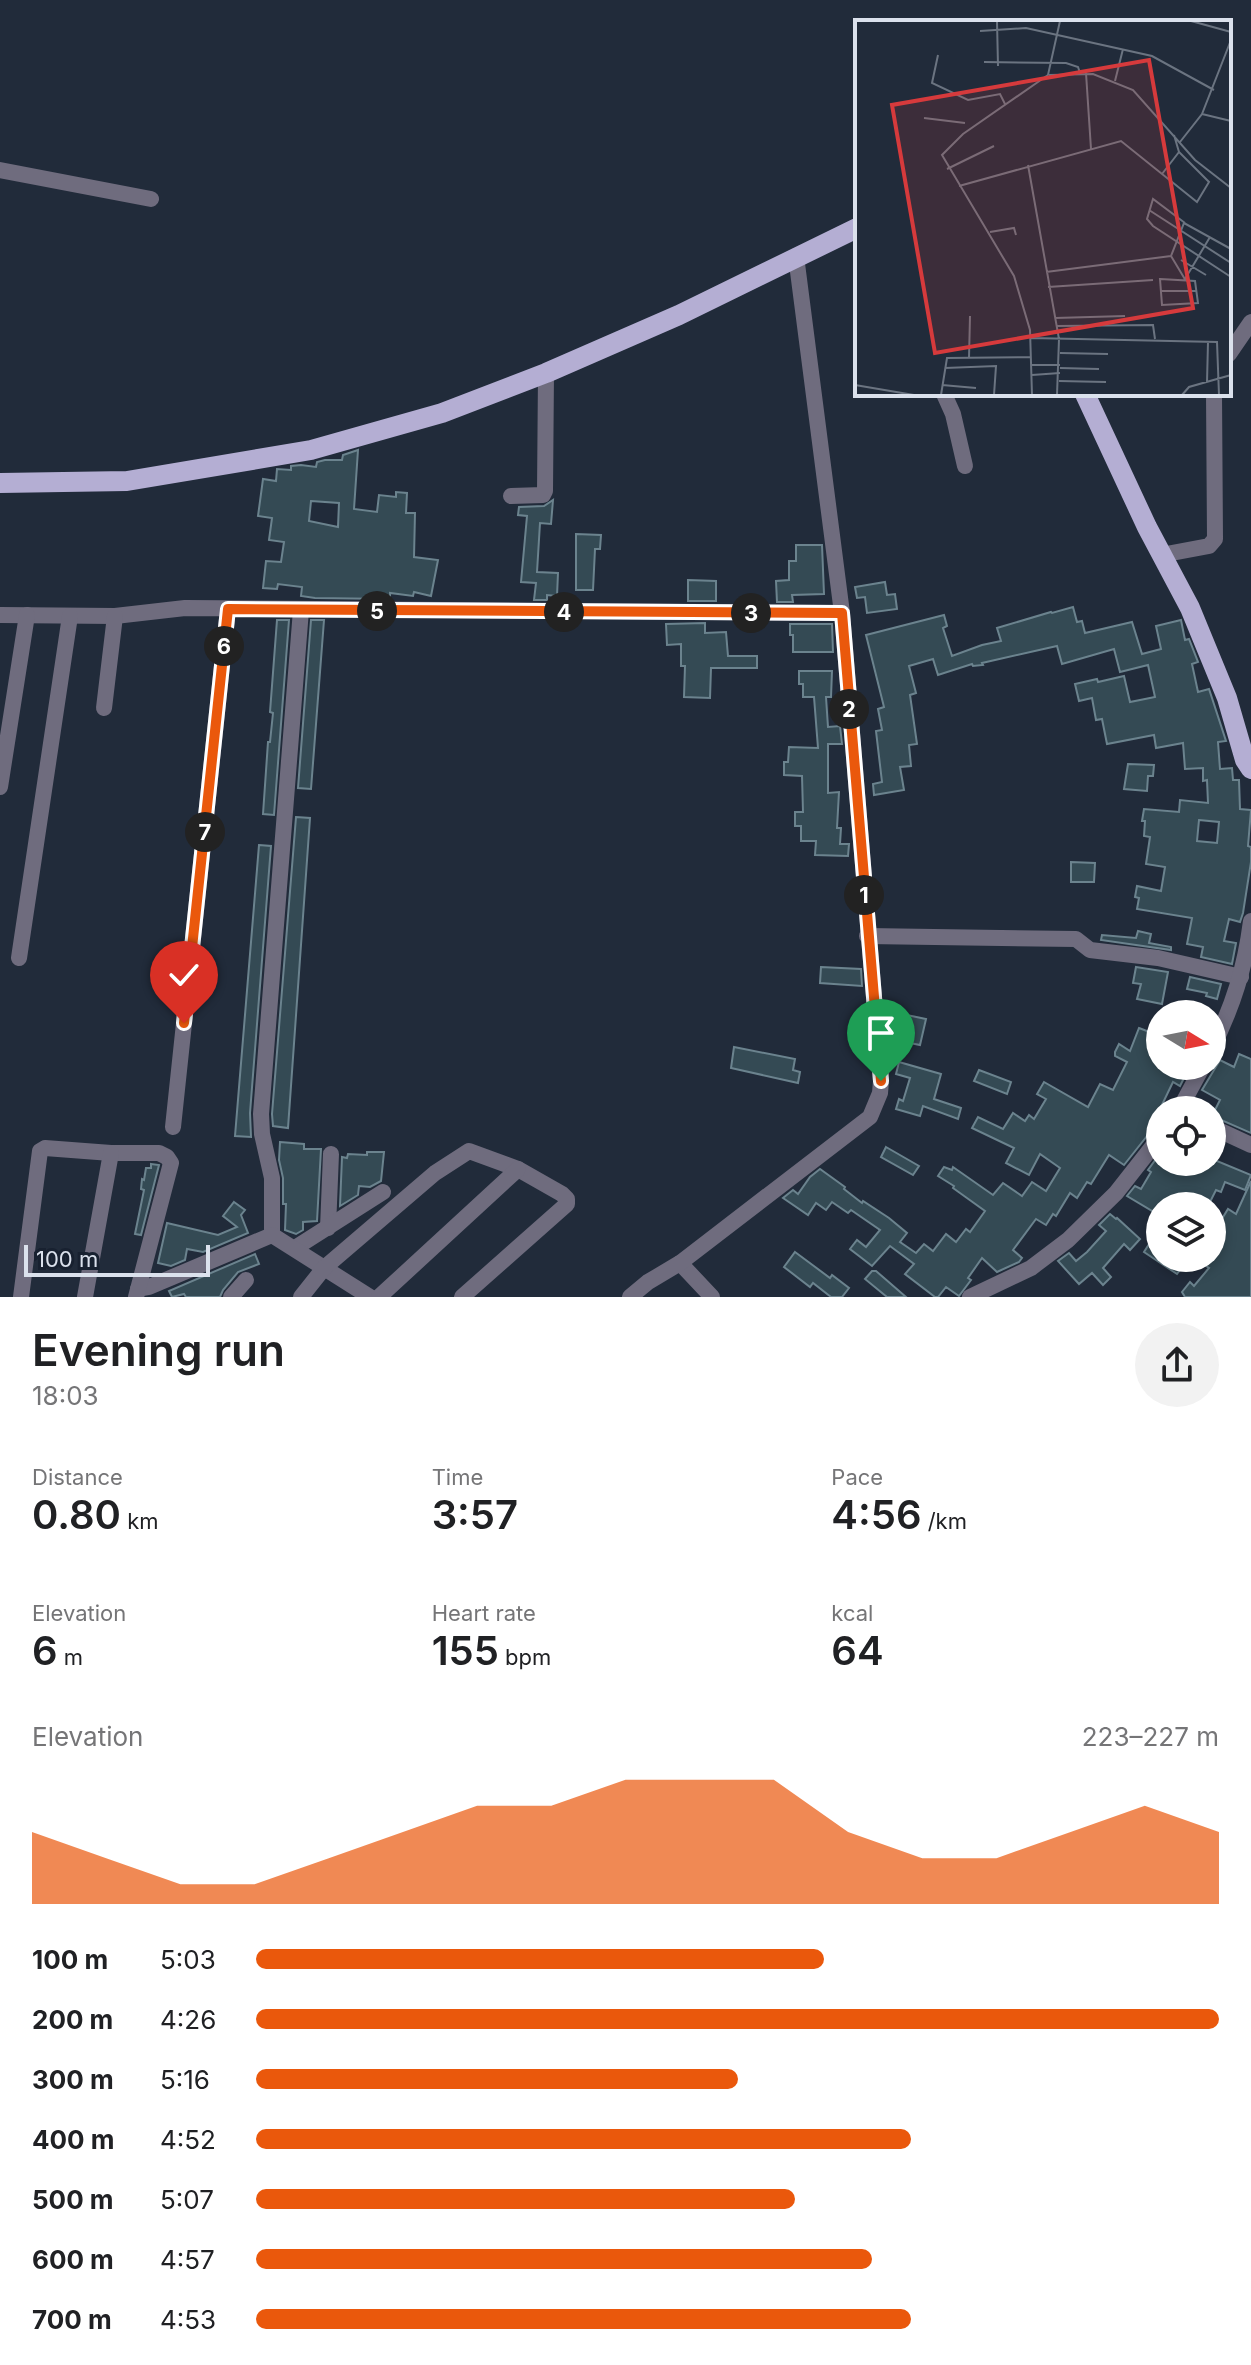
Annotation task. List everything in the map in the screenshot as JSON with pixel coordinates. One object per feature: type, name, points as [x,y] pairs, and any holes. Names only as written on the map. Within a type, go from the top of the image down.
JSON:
[{"type":"main road","points":[[0,483],[127,481],[311,450],[442,413],[546,373],[679,315],[855,229]]},
{"type":"main road","points":[[1086,396],[1161,555],[1190,608],[1227,698],[1245,760],[1251,769]]},
{"type":"street","points":[[0,170],[151,199]]},
{"type":"street","points":[[630,1297],[680,1263],[870,1117],[876,1106],[881,1081],[842,613],[796,256]]},
{"type":"street","points":[[1231,351],[1251,322]]},
{"type":"street","points":[[511,496],[538,496],[545,491],[546,373]]},
{"type":"street","points":[[945,396],[953,414],[965,466]]},
{"type":"street","points":[[1161,555],[1209,546],[1215,539],[1214,396]]},
{"type":"street","points":[[0,615],[115,616],[185,608],[842,613]]},
{"type":"street","points":[[173,1127],[228,609]]},
{"type":"street","points":[[272,1235],[271,1169],[262,1134],[261,1114],[301,610]]},
{"type":"street","points":[[0,787],[27,615]]},
{"type":"street","points":[[19,958],[70,616]]},
{"type":"street","points":[[104,708],[115,616]]},
{"type":"street","points":[[1226,1020],[1249,947],[1251,921]]},
{"type":"street","points":[[867,936],[1076,939],[1090,950],[1158,958],[1241,977]]},
{"type":"street","points":[[1226,1133],[1251,1145]]},
{"type":"street","points":[[21,1297],[40,1151],[45,1148],[159,1153],[167,1157],[171,1163],[146,1293]]},
{"type":"street","points":[[301,1297],[324,1268],[435,1173],[466,1152],[474,1151],[518,1169],[562,1194],[567,1204],[462,1297]]},
{"type":"street","points":[[85,1297],[111,1153]]},
{"type":"street","points":[[328,1228],[331,1154]]},
{"type":"street","points":[[970,1297],[1031,1268],[1068,1240],[1116,1193],[1146,1155]]},
{"type":"street","points":[[379,1297],[518,1169]]},
{"type":"street","points":[[295,1248],[383,1192]]},
{"type":"street","points":[[272,1235],[370,1297]]},
{"type":"street","points":[[146,1293],[272,1235]]},
{"type":"street","points":[[680,1263],[712,1297]]},
{"type":"street","points":[[231,1297],[246,1280]]},
{"type":"building","points":[[358,450],[354,509],[377,512],[379,495],[396,497],[396,492],[407,493],[406,513],[415,513],[414,557],[438,560],[431,596],[414,592],[413,596],[390,593],[390,599],[315,598],[301,596],[302,587],[278,584],[277,589],[263,588],[266,561],[281,562],[284,542],[269,540],[272,518],[258,516],[263,479],[276,481],[277,469],[291,470],[291,466],[301,465],[316,467],[317,462],[342,460],[343,455]],"holes":[[[311,501],[339,503],[338,527],[309,521]]]},
{"type":"building","points":[[553,500],[551,524],[540,523],[537,572],[558,573],[557,596],[547,595],[547,600],[534,600],[536,583],[521,582],[527,516],[518,515],[519,507],[544,506]]},
{"type":"building","points":[[576,534],[601,535],[600,549],[595,549],[593,590],[576,590]]},
{"type":"building","points":[[796,545],[822,545],[824,594],[792,595],[793,602],[777,602],[776,581],[789,580],[789,561],[796,561]]},
{"type":"building","points":[[688,580],[716,581],[716,601],[688,601]]},
{"type":"building","points":[[885,582],[887,595],[895,594],[897,609],[867,613],[865,597],[857,598],[855,587]]},
{"type":"building","points":[[1073,607],[1077,622],[1082,621],[1085,633],[1132,622],[1142,654],[1161,649],[1156,626],[1181,620],[1185,640],[1189,639],[1198,662],[1192,664],[1198,692],[1209,689],[1226,741],[1218,742],[1220,769],[1232,768],[1233,780],[1239,780],[1240,809],[1251,810],[1248,846],[1251,847],[1251,862],[1243,913],[1240,922],[1229,919],[1224,941],[1236,943],[1232,964],[1201,957],[1203,947],[1187,944],[1192,918],[1137,909],[1137,886],[1161,891],[1165,867],[1146,864],[1150,837],[1144,836],[1144,809],[1179,812],[1180,800],[1208,803],[1207,780],[1203,781],[1203,768],[1185,769],[1183,743],[1156,748],[1154,735],[1107,744],[1102,719],[1096,720],[1092,698],[1079,701],[1075,684],[1124,676],[1130,702],[1155,697],[1148,665],[1120,672],[1114,649],[1062,664],[1057,646],[983,665],[972,664],[938,675],[933,659],[909,666],[916,693],[910,695],[917,744],[909,745],[911,766],[900,767],[904,790],[874,795],[873,784],[882,782],[876,731],[882,730],[878,709],[884,707],[866,635],[944,615],[947,626],[943,628],[952,656],[1001,641],[997,628]],"holes":[[[1199,820],[1219,822],[1217,843],[1197,841]]]},
{"type":"building","points":[[277,620],[289,620],[274,815],[263,814],[273,713],[270,712]]},
{"type":"building","points":[[311,620],[324,620],[311,789],[298,788]]},
{"type":"building","points":[[705,623],[705,633],[726,632],[728,656],[757,656],[757,668],[711,668],[710,698],[684,697],[685,666],[681,666],[681,644],[667,645],[666,624]]},
{"type":"building","points":[[790,624],[832,624],[833,652],[793,652]]},
{"type":"building","points":[[799,671],[832,671],[831,697],[826,697],[828,727],[840,726],[842,744],[828,744],[828,793],[839,792],[837,828],[841,828],[840,844],[849,844],[848,856],[815,855],[816,841],[801,841],[801,826],[795,826],[795,812],[803,812],[802,776],[784,775],[784,762],[788,762],[789,747],[818,748],[814,697],[803,697]]},
{"type":"building","points":[[1128,764],[1154,765],[1153,776],[1148,776],[1147,791],[1124,789]]},
{"type":"building","points":[[296,817],[310,818],[288,1128],[273,1126],[272,1114]]},
{"type":"building","points":[[259,845],[271,846],[250,1113],[251,1137],[235,1136]]},
{"type":"building","points":[[1071,862],[1095,863],[1094,882],[1071,882]]},
{"type":"building","points":[[1138,931],[1151,934],[1149,943],[1171,947],[1171,950],[1101,940],[1102,935],[1136,938]]},
{"type":"building","points":[[821,967],[861,969],[862,986],[820,983]]},
{"type":"building","points":[[1136,967],[1168,972],[1163,1000],[1137,999],[1141,984],[1133,983]]},
{"type":"building","points":[[1190,977],[1221,984],[1217,999],[1206,996],[1207,993],[1187,989]]},
{"type":"building","points":[[902,1014],[926,1019],[920,1045],[900,1041]]},
{"type":"building","points":[[1139,1028],[1146,1031],[1146,1080],[1183,1080],[1180,1086],[1173,1082],[1166,1096],[1146,1096],[1146,1137],[1124,1165],[1109,1155],[1091,1184],[1087,1182],[1077,1198],[1070,1193],[1056,1216],[1053,1214],[1046,1225],[1036,1219],[1013,1250],[1022,1258],[1019,1262],[997,1272],[982,1258],[959,1296],[946,1287],[935,1297],[905,1274],[914,1264],[890,1246],[872,1266],[850,1249],[857,1240],[866,1247],[880,1230],[851,1210],[848,1213],[832,1202],[826,1210],[816,1203],[808,1215],[783,1198],[793,1190],[798,1194],[820,1169],[862,1203],[889,1218],[907,1233],[900,1242],[916,1253],[924,1244],[933,1251],[946,1234],[956,1242],[966,1229],[970,1232],[985,1211],[938,1176],[944,1167],[952,1170],[953,1167],[993,1195],[1003,1183],[1022,1196],[1032,1182],[1046,1191],[1060,1168],[1040,1154],[1029,1175],[1006,1163],[1014,1148],[972,1128],[978,1117],[1003,1129],[1013,1113],[1025,1121],[1029,1115],[1034,1119],[1046,1099],[1037,1094],[1044,1082],[1088,1107],[1100,1084],[1113,1090],[1127,1062],[1115,1056],[1119,1044],[1130,1051]]},
{"type":"building","points":[[734,1047],[795,1059],[793,1070],[800,1072],[798,1083],[731,1068]]},
{"type":"building","points":[[1239,1054],[1251,1059],[1251,1133],[1226,1122],[1226,1096],[1213,1096],[1202,1090],[1208,1080],[1226,1080],[1226,1063],[1234,1067]]},
{"type":"building","points":[[899,1062],[941,1074],[934,1099],[961,1108],[958,1119],[923,1106],[920,1116],[896,1109],[899,1099],[903,1101],[910,1078],[896,1074]]},
{"type":"building","points":[[979,1070],[1011,1082],[1007,1094],[974,1081]]},
{"type":"building","points":[[280,1142],[304,1144],[304,1149],[321,1149],[317,1221],[303,1222],[303,1230],[296,1234],[285,1230],[286,1204],[283,1204]]},
{"type":"building","points":[[886,1147],[919,1166],[913,1175],[881,1157]]},
{"type":"building","points":[[367,1152],[384,1152],[381,1181],[370,1187],[359,1186],[358,1195],[340,1206],[342,1157],[347,1158],[348,1154],[367,1155]]},
{"type":"building","points":[[151,1164],[159,1165],[141,1235],[135,1234],[144,1190],[141,1189],[142,1179]]},
{"type":"building","points":[[1226,1165],[1251,1175],[1245,1190],[1225,1182],[1221,1192],[1146,1192],[1146,1207],[1127,1196],[1135,1186],[1141,1189],[1149,1176],[1226,1176]]},
{"type":"building","points":[[1251,1181],[1251,1297],[1185,1297],[1182,1292],[1190,1282],[1194,1286],[1206,1272],[1226,1272],[1226,1212],[1228,1209],[1236,1214]]},
{"type":"building","points":[[234,1202],[245,1210],[241,1215],[248,1233],[203,1252],[187,1249],[185,1260],[171,1266],[158,1263],[167,1223],[218,1235],[237,1227],[223,1216]]},
{"type":"building","points":[[1110,1214],[1140,1239],[1130,1250],[1124,1244],[1103,1268],[1111,1277],[1103,1285],[1092,1273],[1079,1284],[1058,1261],[1069,1253],[1076,1261],[1087,1252],[1106,1231],[1099,1225]]},
{"type":"building","points":[[795,1252],[849,1288],[842,1297],[831,1297],[813,1283],[810,1287],[784,1267]]},
{"type":"building","points":[[255,1254],[259,1264],[238,1272],[220,1297],[186,1297],[184,1294],[172,1297],[169,1291]]},
{"type":"building","points":[[876,1271],[906,1297],[887,1297],[865,1279]]},
{"type":"route","points":[[184,1023],[228,609],[842,613],[881,1081]]}]
